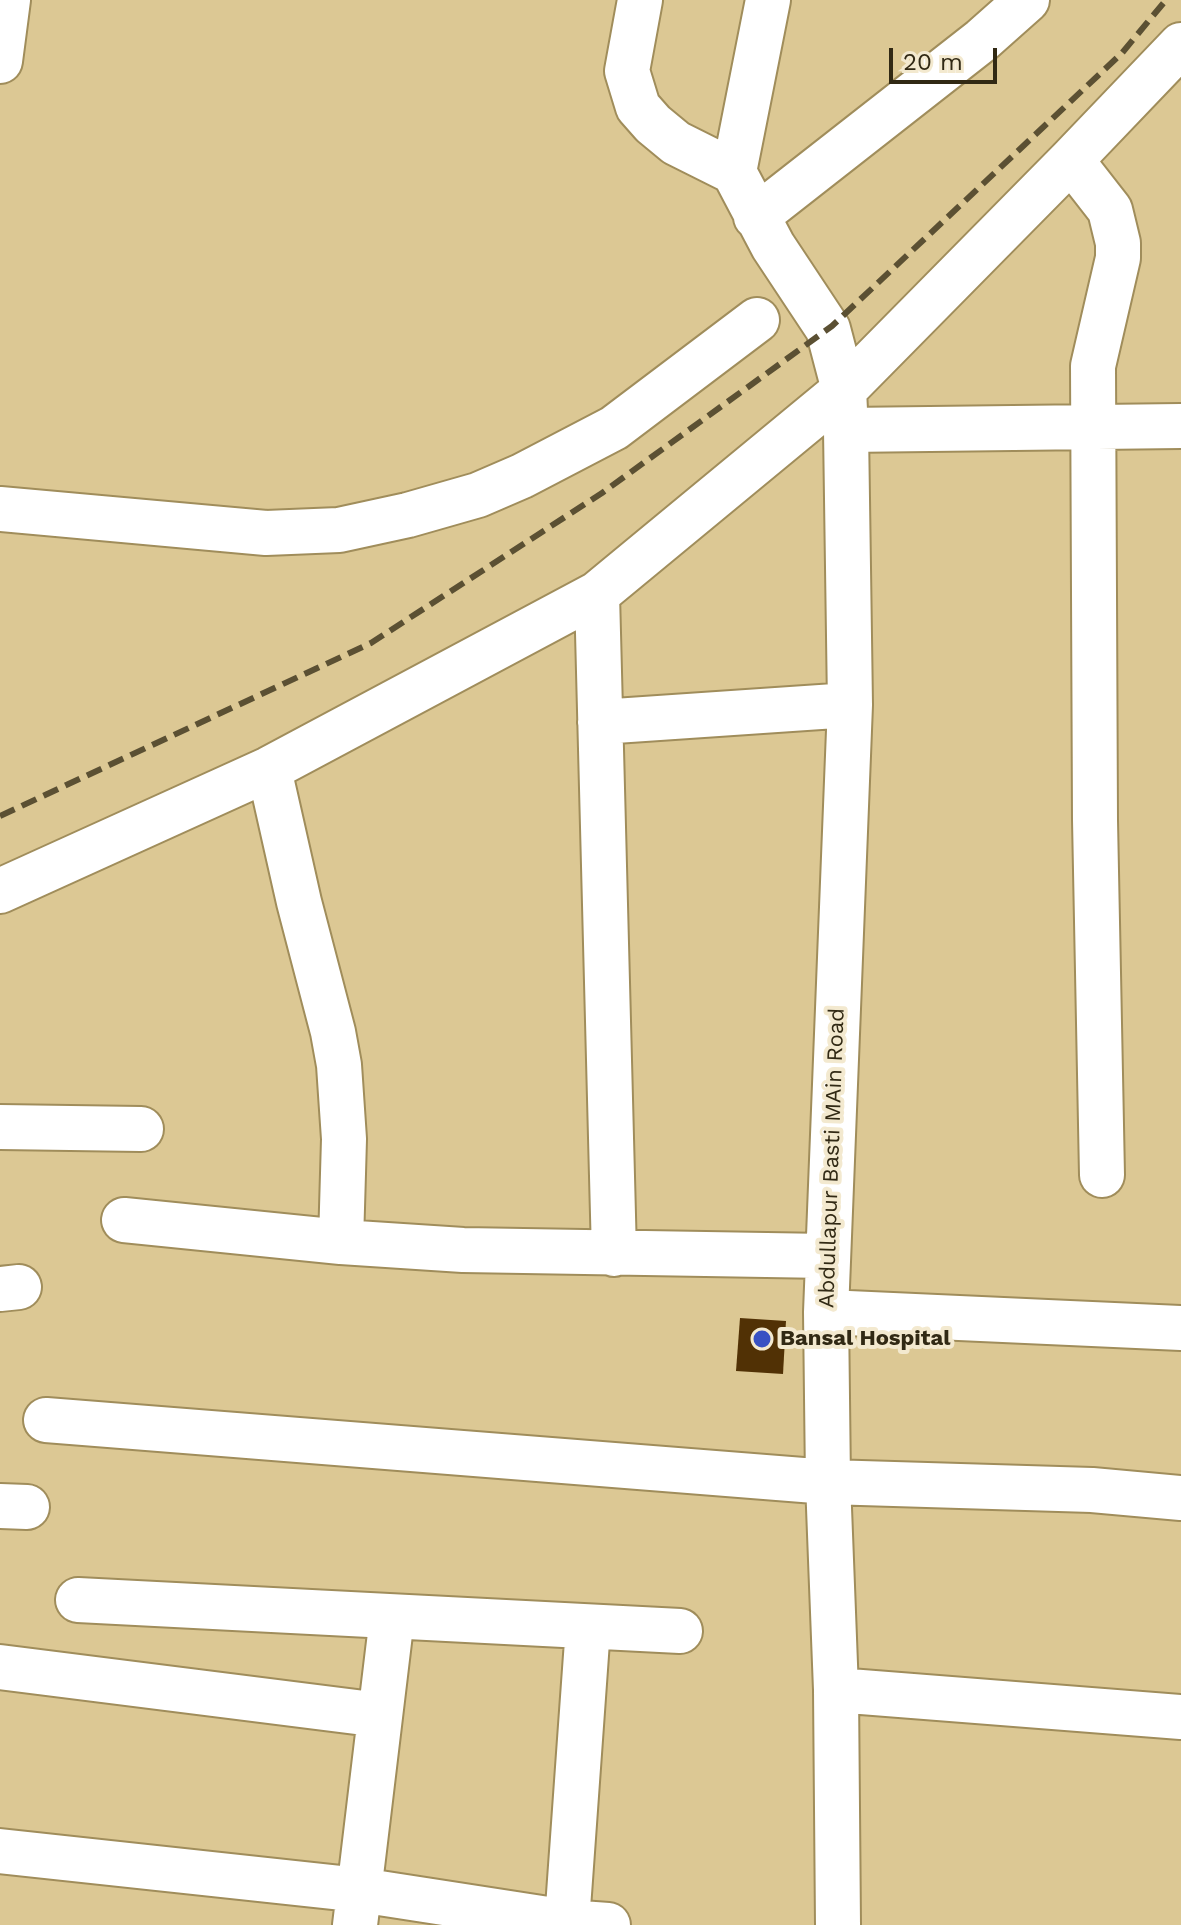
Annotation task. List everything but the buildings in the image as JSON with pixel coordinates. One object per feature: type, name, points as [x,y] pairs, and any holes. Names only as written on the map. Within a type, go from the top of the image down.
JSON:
[{"type":"street","points":[[0,61],[8,0]]},
{"type":"street","points":[[640,0],[627,71],[638,107],[676,143],[734,172],[768,0]]},
{"type":"street","points":[[756,217],[982,40],[1027,0]]},
{"type":"street","points":[[0,891],[269,769],[597,594],[845,410],[1071,160],[1181,45]]},
{"type":"street","points":[[1071,160],[1110,210],[1118,243],[1118,258],[1093,366],[1095,820],[1102,1175]]},
{"type":"street","name":"Abdullapur Basti MAin Road","points":[[734,172],[756,217],[797,286],[828,329],[845,410],[850,705],[826,1312],[828,1482],[836,1690],[838,1925]]},
{"type":"street","points":[[0,509],[266,533],[339,530],[408,515],[478,495],[522,476],[614,428],[757,320]]},
{"type":"street","points":[[845,410],[1092,427],[1181,426]]},
{"type":"street","points":[[597,594],[614,1254]]},
{"type":"street","points":[[600,722],[850,705]]},
{"type":"street","points":[[269,769],[339,1065],[344,1139],[341,1242]]},
{"type":"street","points":[[0,1127],[141,1129]]},
{"type":"street","points":[[124,1220],[341,1242],[463,1250],[827,1256]]},
{"type":"street","points":[[826,1312],[1181,1328]]},
{"type":"street","points":[[46,1420],[828,1482],[1092,1490],[1181,1498]]},
{"type":"street","points":[[78,1600],[680,1631]]},
{"type":"street","points":[[357,1908],[392,1617]]},
{"type":"street","points":[[0,1851],[357,1908],[587,1924],[588,1627]]},
{"type":"street","points":[[0,1667],[380,1715]]},
{"type":"street","points":[[836,1690],[1181,1717]]},
{"type":"railway","points":[[0,816],[371,643],[602,493],[832,326],[1122,53],[1166,0]]},
{"type":"place","name":"Bansal Hospital","points":[[762,1339]]}]
